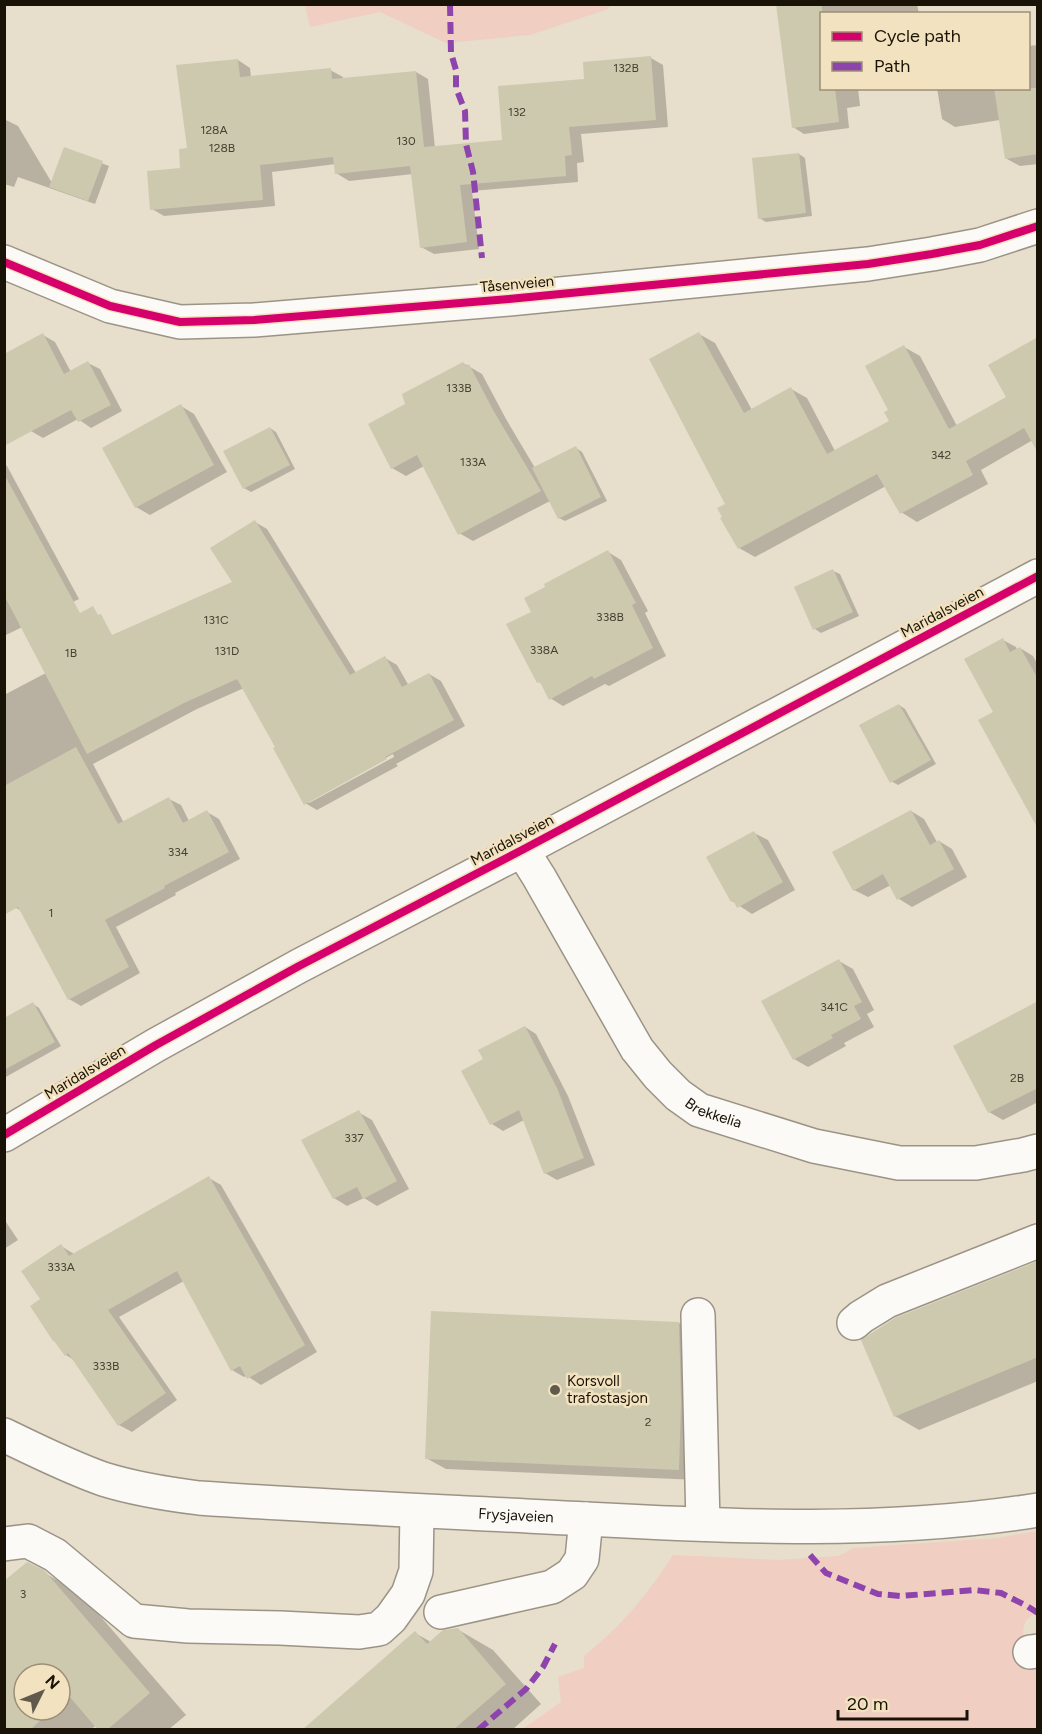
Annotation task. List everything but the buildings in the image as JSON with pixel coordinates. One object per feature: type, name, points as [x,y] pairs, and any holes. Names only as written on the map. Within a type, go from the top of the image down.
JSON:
[{"type":"street","name":"Tåsenveien","points":[[4,262],[110,306],[180,322],[254,320],[509,299],[868,264],[980,245],[1038,226]]},
{"type":"street","name":"Maridalsveien","points":[[4,1135],[156,1045],[299,966],[1038,576]]},
{"type":"street","name":"Brekkelia","points":[[522,850],[637,1049],[658,1076],[678,1095],[699,1110],[814,1146],[899,1163],[976,1163],[1038,1151]]},
{"type":"street","points":[[854,1323],[887,1301],[1038,1240]]},
{"type":"street","points":[[698,1315],[703,1524]]},
{"type":"street","name":"Frysjaveien","points":[[4,1435],[51,1458],[103,1479],[151,1492],[211,1499],[585,1519],[837,1527],[952,1522],[1038,1510]]},
{"type":"street","points":[[4,1544],[28,1541],[55,1556],[134,1621],[188,1626],[359,1632],[379,1629],[391,1618],[408,1594],[416,1571],[417,1511]]},
{"type":"street","points":[[441,1612],[552,1587],[572,1574],[582,1558],[585,1519]]},
{"type":"shaded area","points":[[305,4],[610,5],[608,9],[530,35],[446,43],[380,12],[310,27]]},
{"type":"shaded area","points":[[1037,1531],[1037,1614],[1027,1620],[1023,1636],[1024,1655],[1037,1659],[1037,1729],[521,1730],[561,1702],[558,1677],[584,1668],[584,1656],[633,1610],[673,1555],[778,1560],[839,1556],[853,1548],[997,1538]]},
{"type":"marked path","points":[[450,4],[451,53],[456,70],[456,88],[465,111],[466,144],[473,172],[482,258]]},
{"type":"marked path","points":[[810,1555],[826,1573],[878,1594],[901,1596],[974,1590],[1001,1593],[1038,1613]]},
{"type":"marked path","points":[[478,1730],[526,1689],[543,1667],[555,1644]]},
{"type":"cycle path","points":[[4,262],[110,306],[180,322],[254,320],[509,299],[868,264],[980,245],[1038,226]]},
{"type":"cycle path","points":[[4,1135],[156,1045],[299,966],[1038,576]]},
{"type":"place","name":"Korsvoll trafostasjon","points":[[555,1390]]}]
